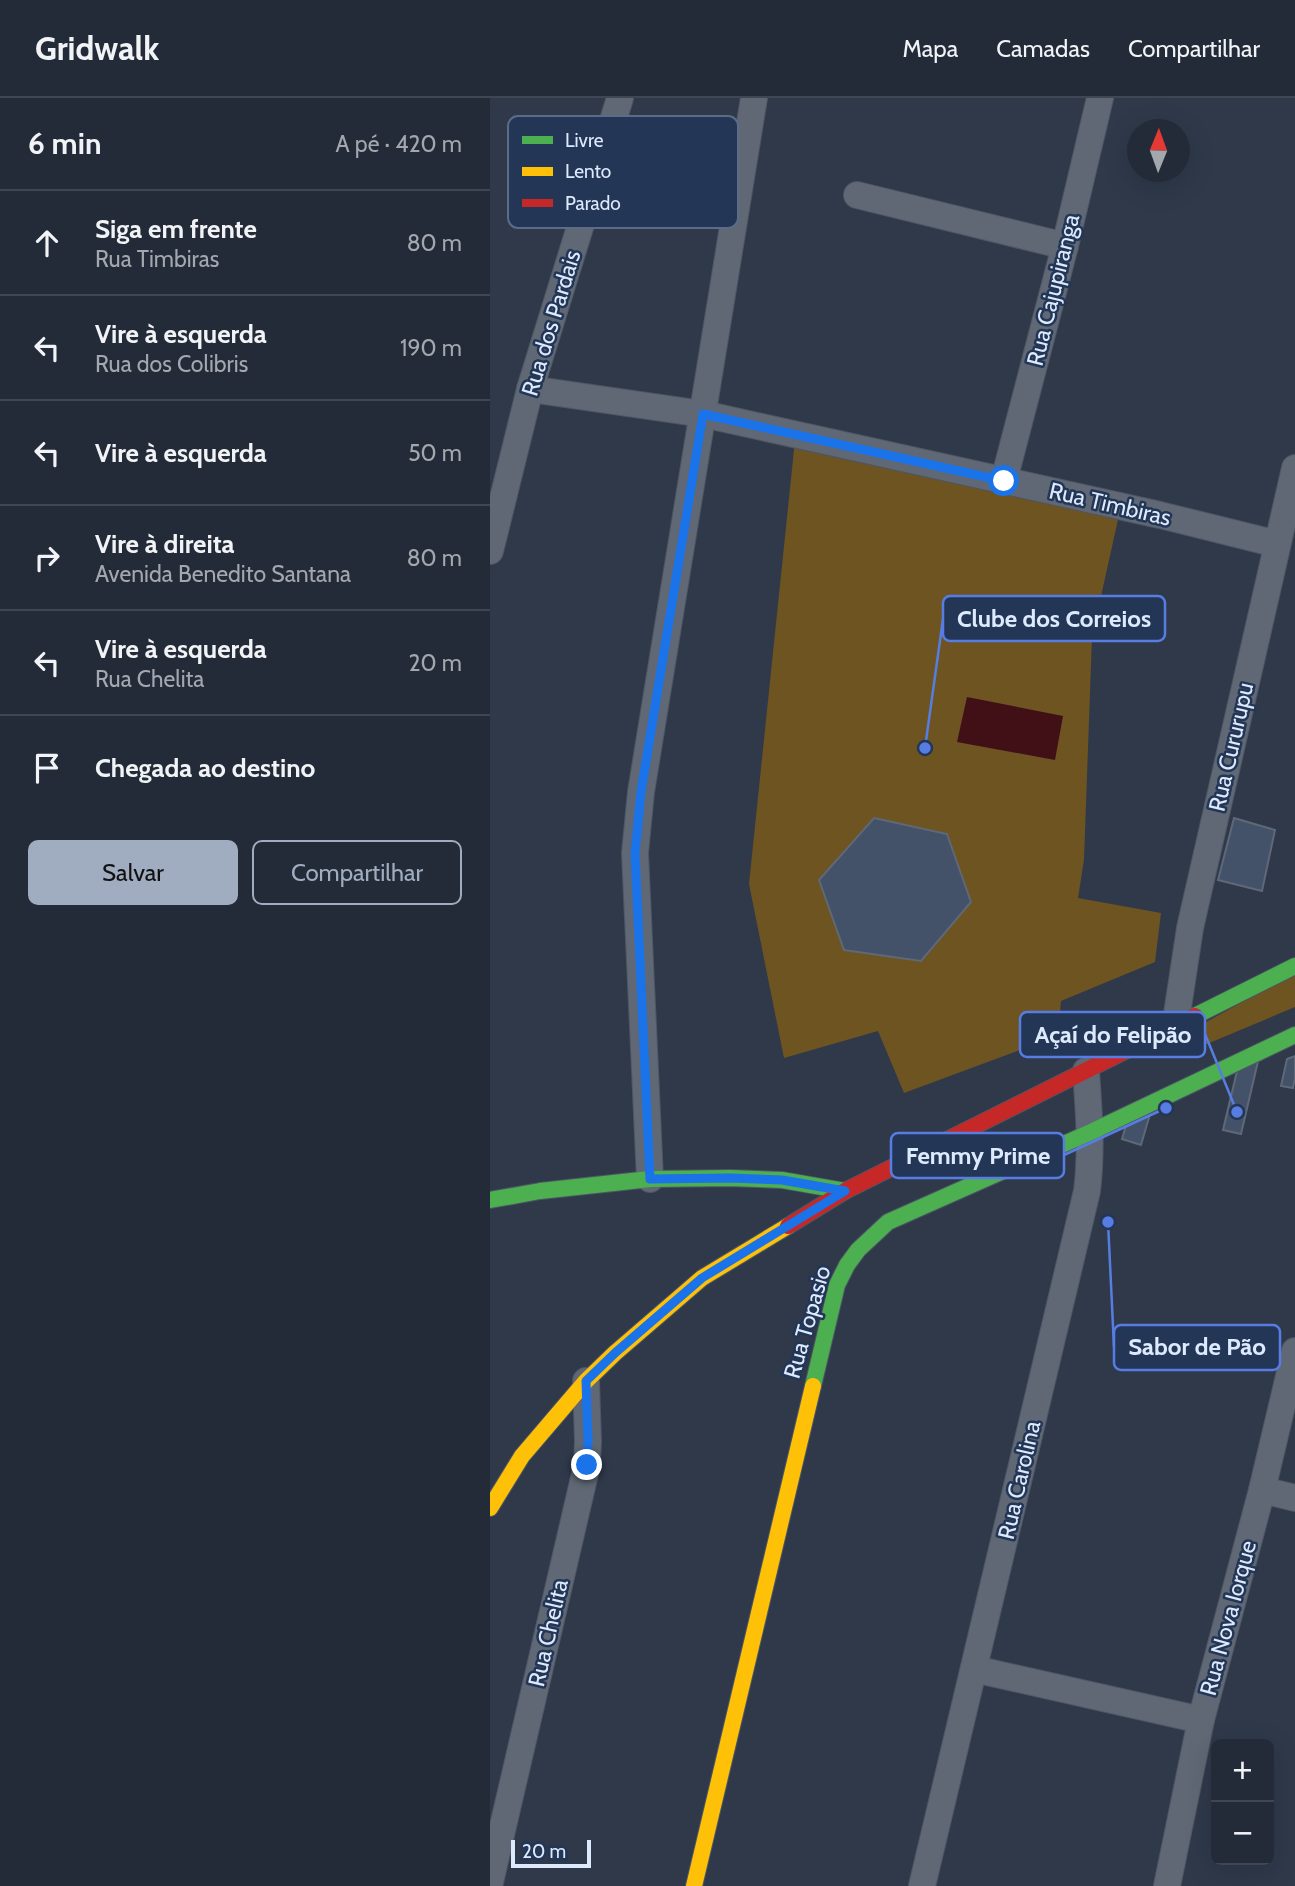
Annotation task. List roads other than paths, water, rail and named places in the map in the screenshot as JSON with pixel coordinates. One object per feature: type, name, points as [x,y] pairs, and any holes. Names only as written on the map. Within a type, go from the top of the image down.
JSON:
[{"type":"street","name":"Rua dos Pardais","points":[[615,116],[621,98]]},
{"type":"street","points":[[738,197],[754,98]]},
{"type":"street","name":"Rua Cajupiranga","points":[[1004,481],[1100,98]]},
{"type":"street","points":[[858,195],[1065,246]]},
{"type":"street","name":"Rua dos Pardais","points":[[490,551],[530,389],[580,228]]},
{"type":"street","points":[[650,1179],[635,853],[641,792],[733,228]]},
{"type":"street","name":"Rua Timbiras","points":[[530,389],[703,414],[1160,515],[1277,544]]},
{"type":"street","name":"Rua Cururupu","points":[[1174,1027],[1190,928],[1295,468]]},
{"type":"street","points":[[490,1508],[522,1456],[586,1381],[702,1278],[845,1191],[1295,966]]},
{"type":"street","name":"Rua Topasio","points":[[694,1886],[837,1285],[854,1252],[888,1223],[1091,1132],[1295,1035]]},
{"type":"street","name":"Rua Carolina","points":[[922,1886],[1087,1191],[1091,1132],[1086,1072]]},
{"type":"street","points":[[490,1200],[540,1191],[650,1179],[782,1180],[845,1191]]},
{"type":"street","name":"Rua Nova Iorque","points":[[1167,1886],[1201,1720],[1262,1490],[1295,1351]]},
{"type":"street","name":"Rua Chelita","points":[[490,1882],[587,1465],[586,1381]]},
{"type":"street","points":[[1262,1490],[1295,1498]]},
{"type":"street","points":[[974,1669],[1201,1720]]},
{"type":"place","name":"Clube dos Correios","points":[[925,748]]},
{"type":"place","name":"Femmy Prime","points":[[1166,1108]]},
{"type":"place","name":"Açaí do Felipão","points":[[1237,1112]]},
{"type":"place","name":"Sabor de Pão","points":[[1108,1222]]}]
